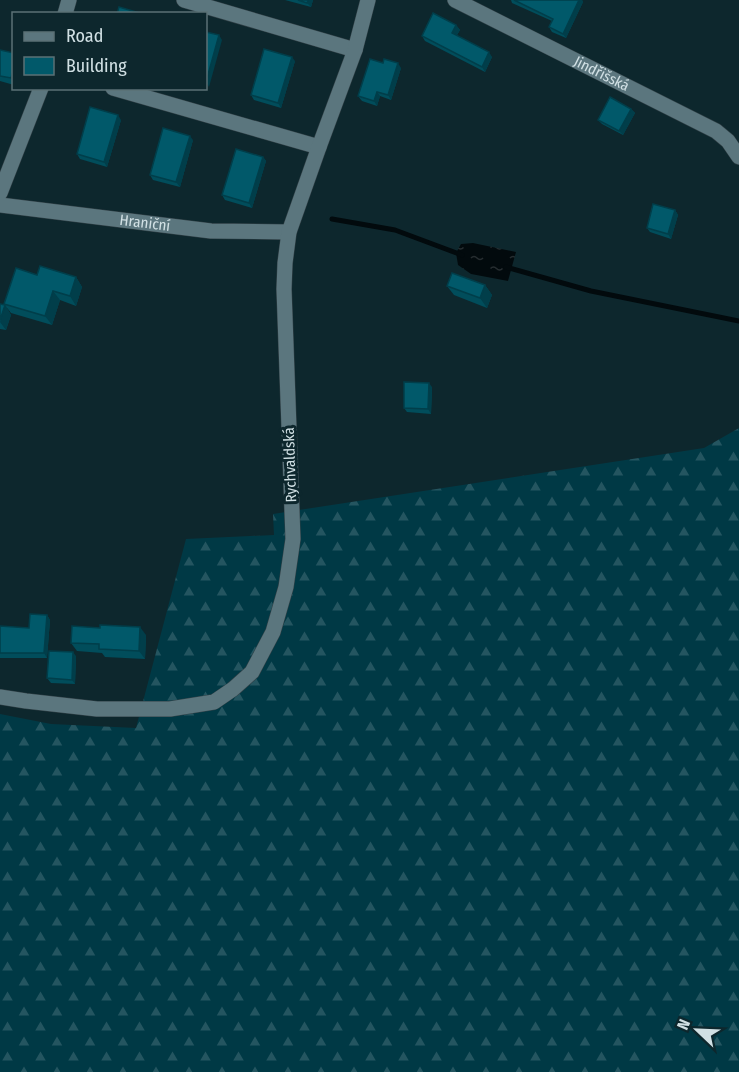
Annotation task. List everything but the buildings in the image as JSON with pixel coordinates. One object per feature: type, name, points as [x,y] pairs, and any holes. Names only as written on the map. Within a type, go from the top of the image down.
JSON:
[{"type":"street","points":[[184,0],[355,50]]},
{"type":"street","name":"Rychvaldská","points":[[0,697],[97,709],[170,709],[214,702],[252,672],[273,632],[286,587],[293,539],[284,289],[289,232],[355,50],[368,0]]},
{"type":"street","name":"Jindřišská","points":[[455,0],[716,131],[728,141],[739,157]]},
{"type":"street","points":[[0,193],[40,90]]},
{"type":"street","points":[[120,90],[318,147]]},
{"type":"street","name":"Hraniční","points":[[0,205],[211,231],[289,232]]},
{"type":"green space","points":[[739,428],[739,1072],[0,1072],[0,714],[51,724],[136,728],[186,539],[274,535],[273,514],[704,448]]},
{"type":"water","points":[[473,243],[516,252],[508,281],[471,274],[458,265],[456,253],[461,244]]},
{"type":"waterway","points":[[332,219],[395,230],[462,255]]},
{"type":"waterway","points":[[506,267],[591,291],[739,321]]}]
